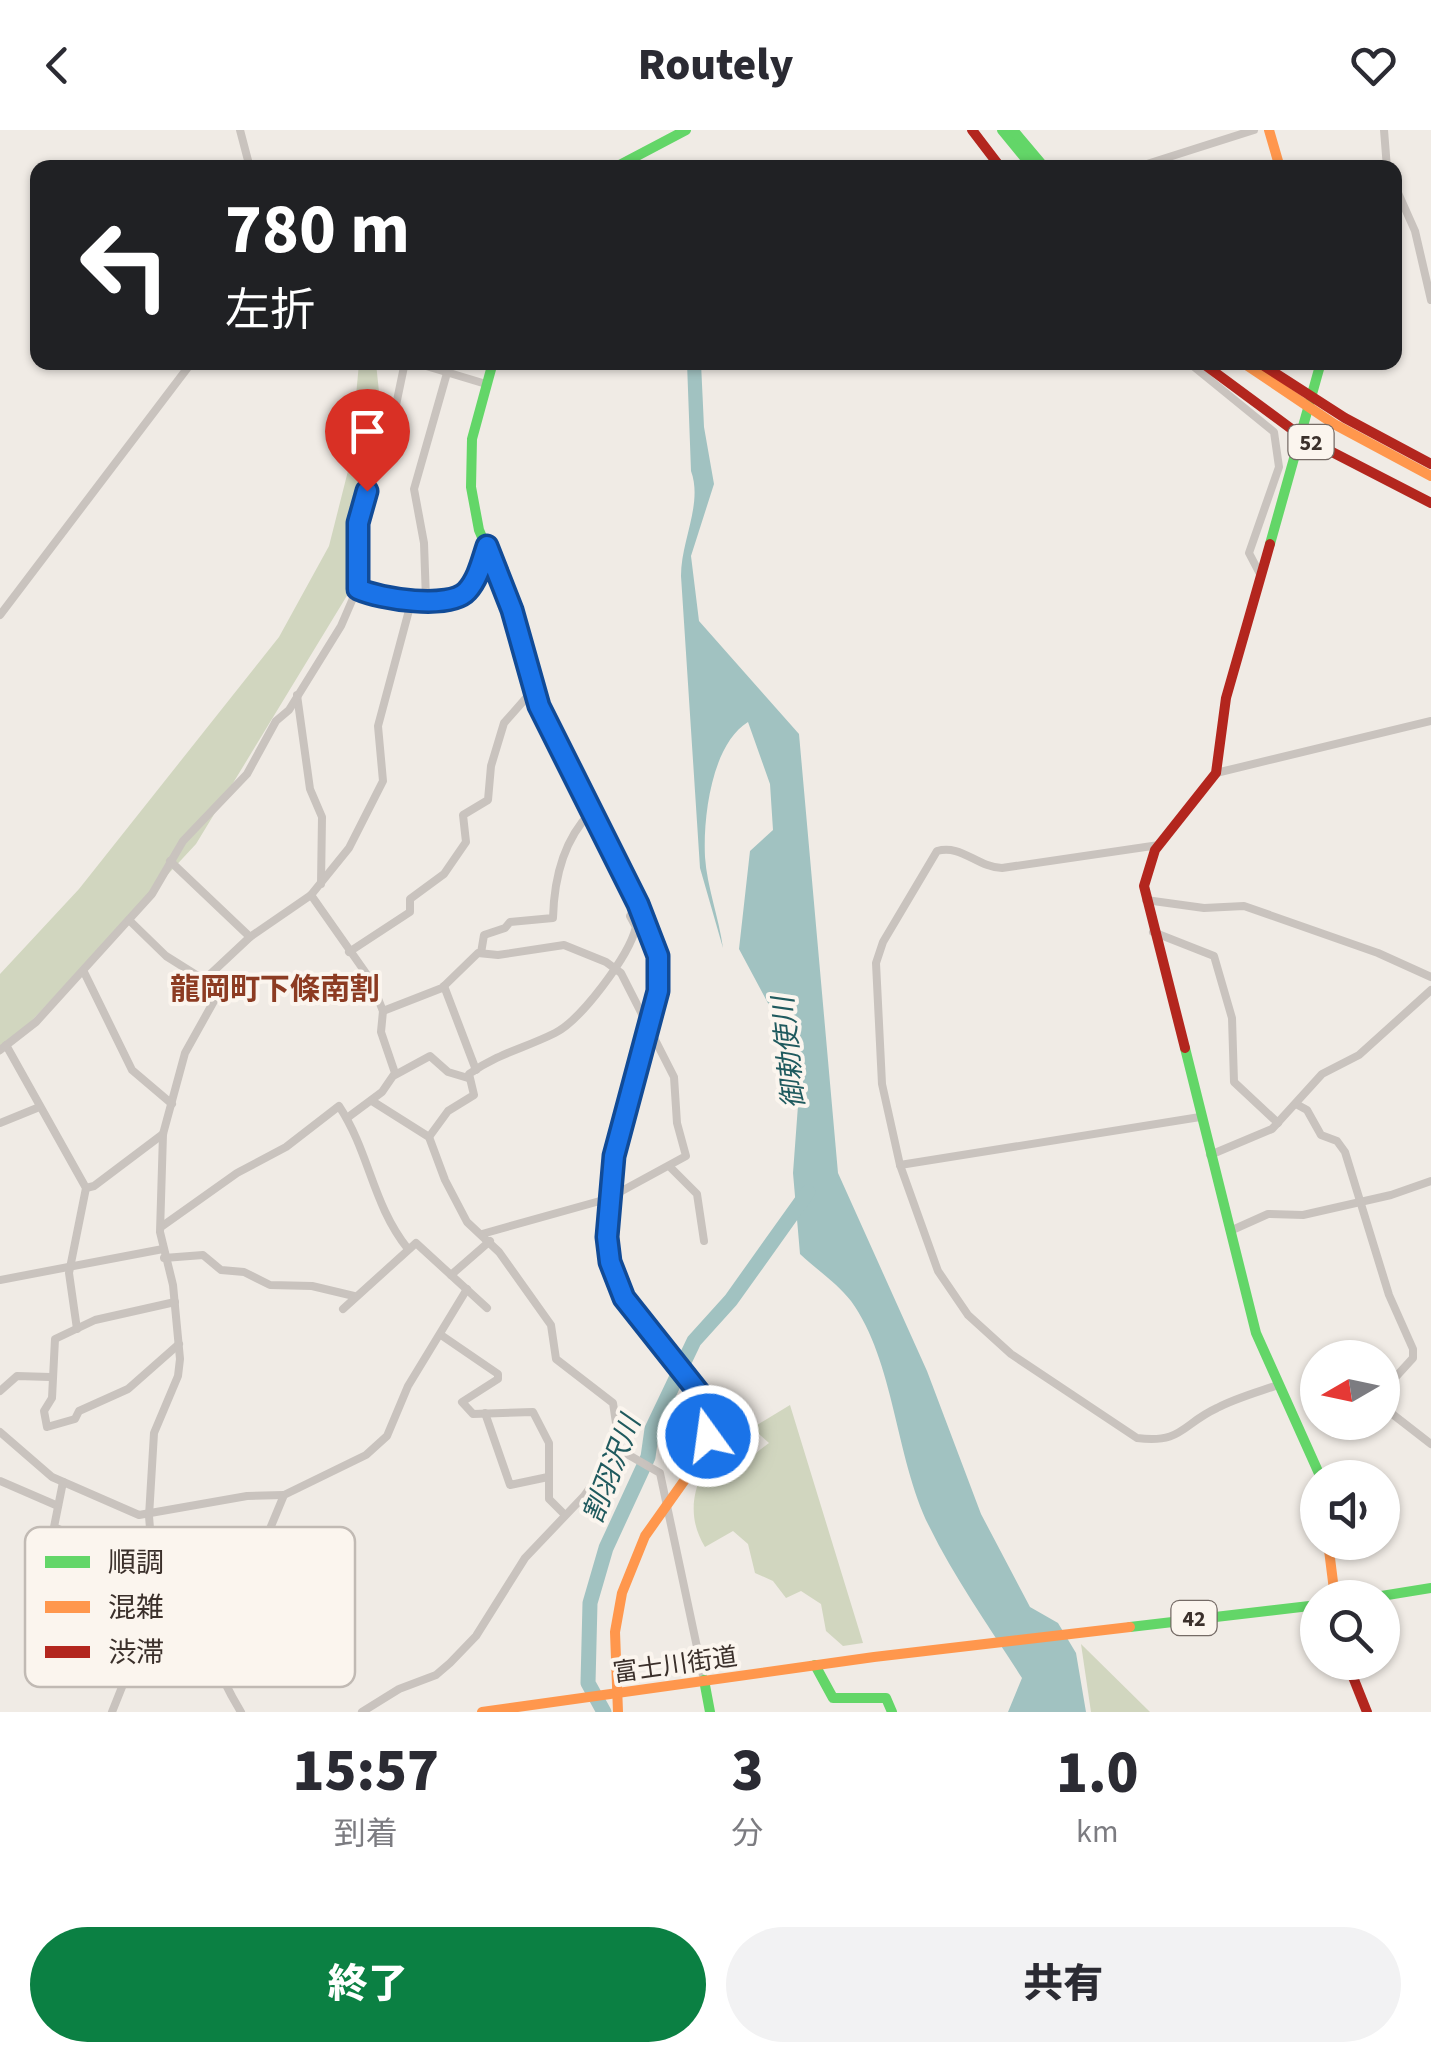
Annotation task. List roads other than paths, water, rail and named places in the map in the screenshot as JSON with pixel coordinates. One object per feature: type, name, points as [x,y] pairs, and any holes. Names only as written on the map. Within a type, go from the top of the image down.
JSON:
[{"type":"main road","points":[[629,160],[686,130]]},
{"type":"main road","points":[[972,130],[995,160]]},
{"type":"main road","points":[[1002,130],[1026,160]]},
{"type":"main road","points":[[1014,130],[1038,160]]},
{"type":"main road","points":[[1269,130],[1278,160]]},
{"type":"main road","points":[[490,370],[475,420],[470,464],[473,506],[512,610],[534,689],[590,814],[638,904],[658,956],[658,991],[607,1199],[610,1262],[624,1298],[691,1381],[705,1406],[708,1436],[701,1456],[636,1552],[622,1593],[615,1632],[618,1712]]},
{"type":"main road","name":"52","points":[[1212,370],[1301,436],[1431,503]]},
{"type":"main road","points":[[1254,370],[1334,424],[1431,476]]},
{"type":"main road","name":"52","points":[[1270,370],[1312,399],[1431,464]]},
{"type":"main road","points":[[1314,1460],[1256,1333],[1153,932],[1146,900],[1146,874],[1159,845],[1216,773],[1223,712],[1319,370]]},
{"type":"main road","points":[[1400,1593],[1431,1588]]},
{"type":"main road","name":"富士川街道","points":[[482,1712],[874,1657],[1300,1607]]},
{"type":"main road","points":[[816,1665],[833,1698],[886,1698],[892,1712]]},
{"type":"main road","points":[[704,1680],[710,1712]]},
{"type":"main road","points":[[1354,1680],[1367,1712]]},
{"type":"street","points":[[240,130],[248,160]]},
{"type":"street","points":[[1160,160],[1254,130]]},
{"type":"street","points":[[1384,130],[1386,160]]},
{"type":"street","points":[[1402,202],[1415,232],[1431,300]]},
{"type":"street","points":[[0,615],[186,370]]},
{"type":"street","points":[[77,1329],[70,1268],[86,1188],[3,1048],[36,1022],[152,894],[170,862],[247,774],[276,721],[297,696],[341,626],[358,589],[360,508],[387,448],[403,370]]},
{"type":"street","points":[[437,370],[486,384]]},
{"type":"street","points":[[1198,370],[1274,432],[1279,467],[1249,553],[1262,578]]},
{"type":"street","points":[[426,600],[424,543],[414,489],[446,373]]},
{"type":"street","points":[[358,589],[451,602],[468,590],[487,546]]},
{"type":"street","points":[[203,981],[250,937],[311,895],[349,848],[383,781],[378,726],[412,599]]},
{"type":"street","points":[[349,952],[410,912],[410,900],[444,874],[466,842],[463,815],[488,800],[491,766],[504,723],[534,689]]},
{"type":"street","points":[[297,696],[310,789],[322,818],[321,884]]},
{"type":"street","points":[[1216,773],[1431,721]]},
{"type":"street","points":[[383,1011],[444,986],[481,953],[484,934],[505,928],[510,922],[552,918],[556,877],[572,834],[590,814]]},
{"type":"street","points":[[1159,845],[1002,868],[985,867],[959,850],[937,851],[883,942],[876,963],[882,1084],[900,1165],[938,1271],[968,1315],[1011,1354],[1137,1438],[1172,1438],[1220,1406],[1278,1384]]},
{"type":"street","points":[[170,862],[250,937]]},
{"type":"street","points":[[311,895],[370,979],[383,1011],[381,1032],[395,1075]]},
{"type":"street","points":[[1146,900],[1204,908],[1244,906],[1378,953],[1431,978]]},
{"type":"street","points":[[468,1078],[521,1043],[559,1031],[617,970],[634,936],[636,927],[630,916],[638,904]]},
{"type":"street","points":[[129,920],[166,956],[203,981],[214,1001],[188,1044],[163,1134],[161,1227],[176,1302],[179,1344],[178,1376],[154,1434],[151,1527]]},
{"type":"street","points":[[1153,932],[1214,956],[1232,1018],[1234,1082],[1278,1122]]},
{"type":"street","points":[[481,953],[498,955],[564,944],[617,970],[650,1024],[674,1077],[677,1123],[686,1156],[672,1168],[607,1199],[482,1234]]},
{"type":"street","points":[[84,972],[132,1070],[172,1104]]},
{"type":"street","points":[[444,986],[476,1070]]},
{"type":"street","points":[[1210,1155],[1278,1122],[1322,1074],[1359,1055],[1431,990]]},
{"type":"street","points":[[347,1118],[372,1101],[395,1075],[430,1056],[448,1072],[468,1078]]},
{"type":"street","points":[[430,1137],[448,1111],[474,1095],[468,1078]]},
{"type":"street","points":[[372,1101],[430,1137],[458,1206],[490,1241],[550,1325],[556,1358],[613,1403],[619,1447],[627,1455],[656,1468],[668,1502],[704,1680]]},
{"type":"street","points":[[1296,1104],[1310,1114],[1321,1136],[1343,1146],[1389,1296],[1415,1353],[1400,1371]]},
{"type":"street","points":[[161,1227],[237,1172],[286,1147],[339,1106],[358,1138],[382,1214],[408,1249]]},
{"type":"street","points":[[0,1123],[38,1108]]},
{"type":"street","points":[[900,1165],[1200,1118]]},
{"type":"street","points":[[86,1188],[163,1134]]},
{"type":"street","points":[[672,1168],[697,1194],[704,1241]]},
{"type":"street","points":[[1230,1231],[1268,1214],[1303,1215],[1431,1181]]},
{"type":"street","points":[[451,1274],[490,1241]]},
{"type":"street","points":[[343,1309],[416,1242],[487,1308]]},
{"type":"street","points":[[0,1280],[164,1254],[203,1255],[220,1270],[244,1272],[270,1285],[312,1286],[354,1296]]},
{"type":"street","points":[[0,1432],[11,1437],[37,1467],[63,1482],[150,1516],[247,1496],[284,1495],[378,1447],[467,1289]]},
{"type":"street","points":[[176,1302],[110,1316],[55,1339],[50,1377],[52,1398],[44,1410],[47,1427],[54,1428],[128,1390],[179,1344]]},
{"type":"street","points":[[441,1335],[498,1374],[498,1379],[462,1402],[474,1414],[533,1412],[548,1443],[549,1499],[565,1516]]},
{"type":"street","points":[[0,1391],[17,1376],[50,1377]]},
{"type":"street","points":[[485,1413],[510,1485],[548,1477]]},
{"type":"street","points":[[1400,1420],[1431,1444]]},
{"type":"street","points":[[362,1712],[399,1689],[436,1675],[450,1663],[476,1636],[524,1558],[565,1516],[619,1447]]},
{"type":"street","points":[[0,1481],[58,1506]]},
{"type":"street","points":[[54,1527],[63,1482]]},
{"type":"street","points":[[271,1527],[284,1495]]},
{"type":"street","points":[[112,1712],[122,1687]]},
{"type":"street","points":[[228,1687],[241,1712]]},
{"type":"water","points":[[687,370],[701,370],[704,427],[714,484],[691,556],[699,621],[799,734],[838,1173],[927,1371],[981,1514],[1030,1607],[1058,1623],[1076,1653],[1086,1712],[1008,1712],[1022,1678],[929,1526],[866,1325],[846,1295],[800,1254],[793,1173],[801,1065],[739,949],[750,851],[773,830],[770,784],[748,722],[726,747],[708,802],[706,868],[723,948],[700,868],[681,576],[693,509]]},
{"type":"waterway","name":"割羽沢川","points":[[604,1712],[588,1683],[590,1603],[606,1548],[648,1457],[652,1429],[694,1341],[731,1300],[808,1192]]},
{"type":"district","name":"龍岡町下條南割","points":[[275,989]]},
{"type":"water label","name":"御勅使川","points":[[788,1053]]}]
